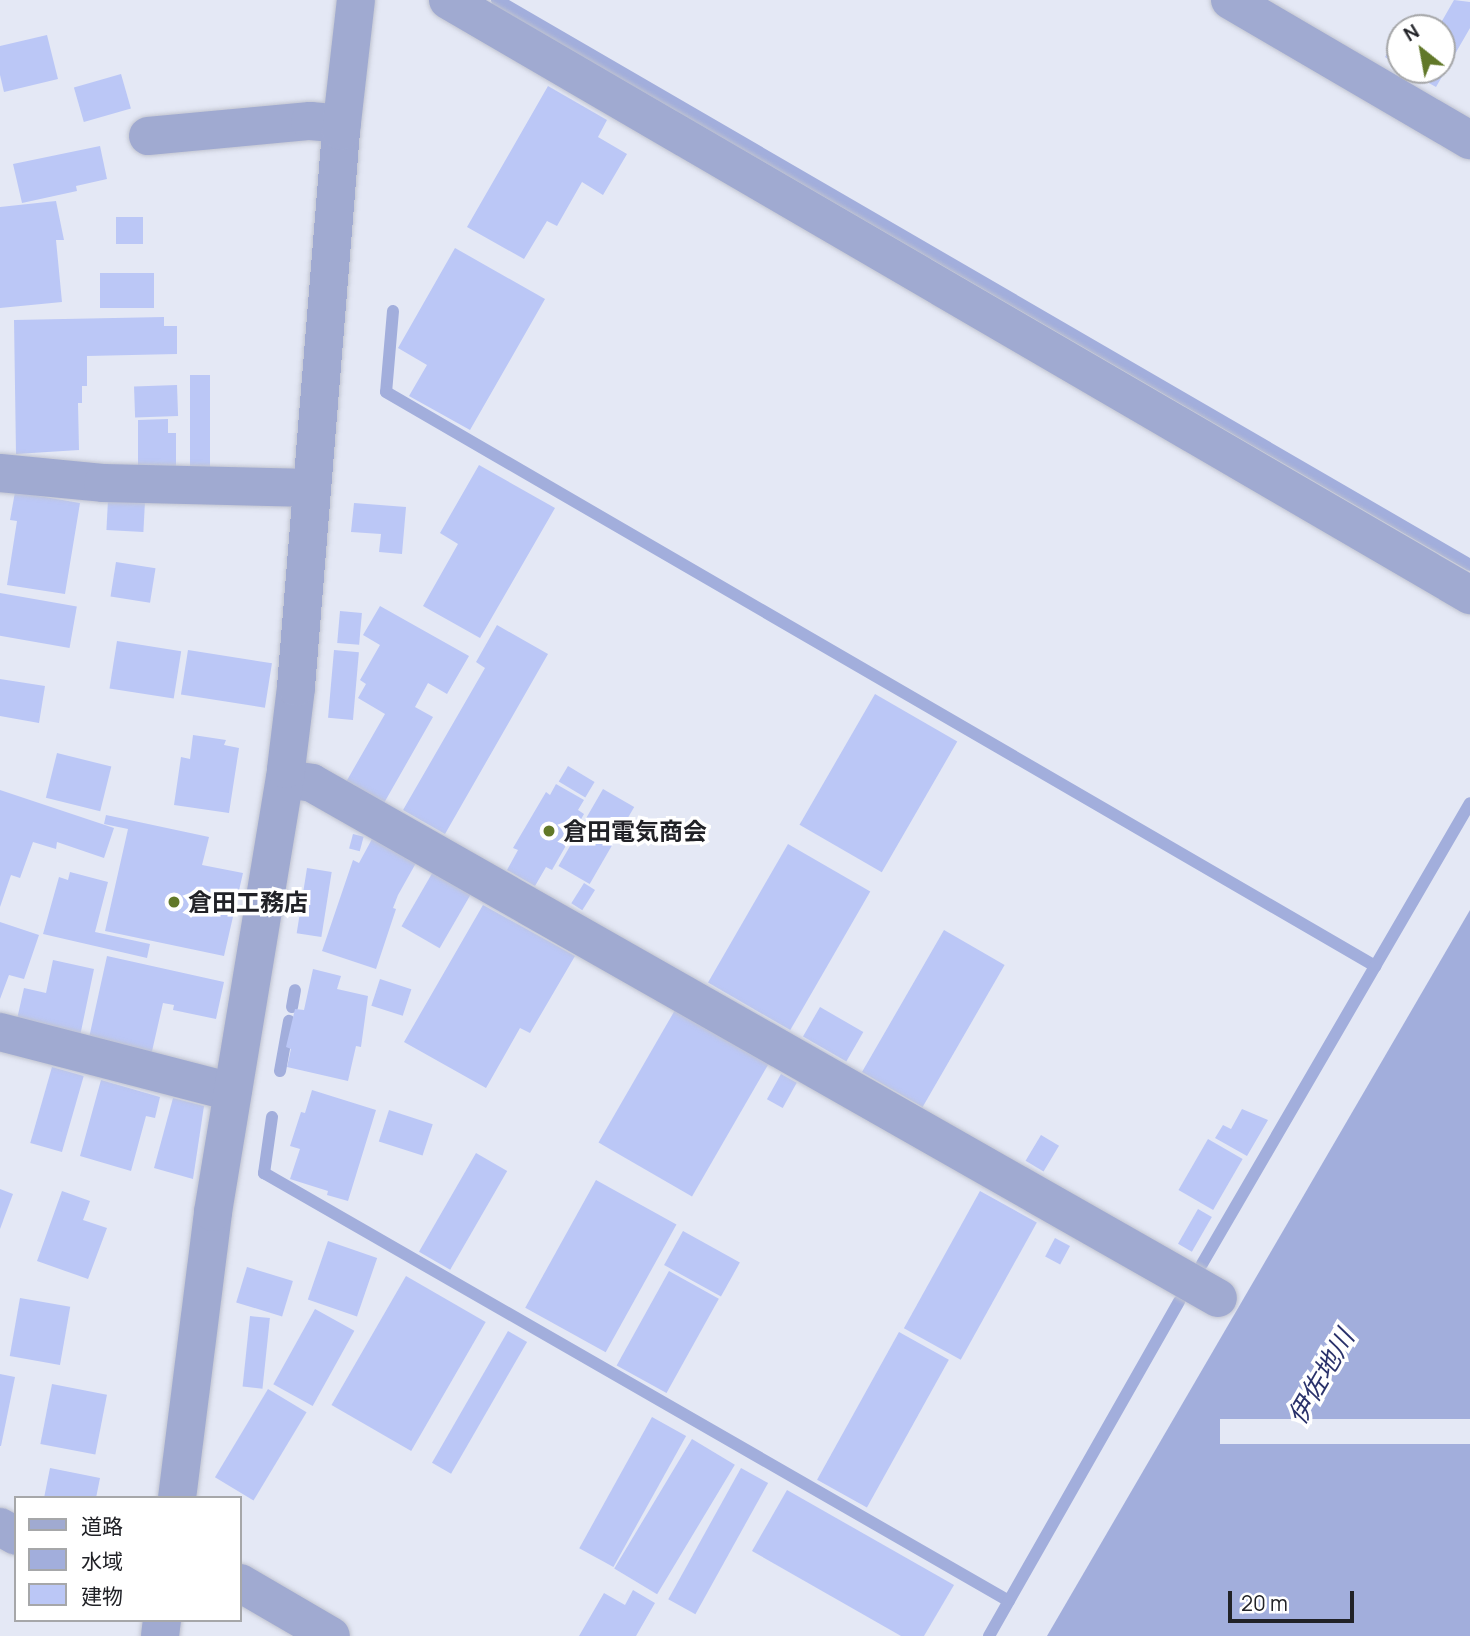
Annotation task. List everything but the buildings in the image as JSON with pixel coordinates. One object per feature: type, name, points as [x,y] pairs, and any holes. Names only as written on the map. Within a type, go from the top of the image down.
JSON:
[{"type":"street","points":[[177,1496],[206,1265],[285,779],[296,687],[342,124],[356,0]]},
{"type":"street","points":[[448,0],[1470,595]]},
{"type":"street","points":[[1230,0],[1470,139]]},
{"type":"street","points":[[148,136],[310,121],[342,124]]},
{"type":"street","points":[[0,473],[113,483],[311,488]]},
{"type":"street","points":[[285,779],[312,783],[1217,1298]]},
{"type":"street","points":[[0,1032],[232,1092]]},
{"type":"street","points":[[242,1584],[331,1636]]},
{"type":"water","name":"伊佐地川","points":[[1470,910],[1470,1636],[1047,1636]]},
{"type":"pier","points":[[1220,1419],[1470,1419],[1470,1444],[1220,1444]]},
{"type":"waterway","points":[[497,0],[1470,565]]},
{"type":"waterway","points":[[393,311],[386,392],[1375,966]]},
{"type":"waterway","points":[[1202,1264],[1470,803]]},
{"type":"waterway","points":[[292,1007],[295,990]]},
{"type":"waterway","points":[[280,1071],[289,1021]]},
{"type":"waterway","points":[[272,1117],[264,1173],[1009,1601]]},
{"type":"waterway","points":[[989,1636],[1179,1301]]},
{"type":"place","name":"倉田電気商会","points":[[549,831]]},
{"type":"place","name":"倉田工務店","points":[[174,902]]}]
